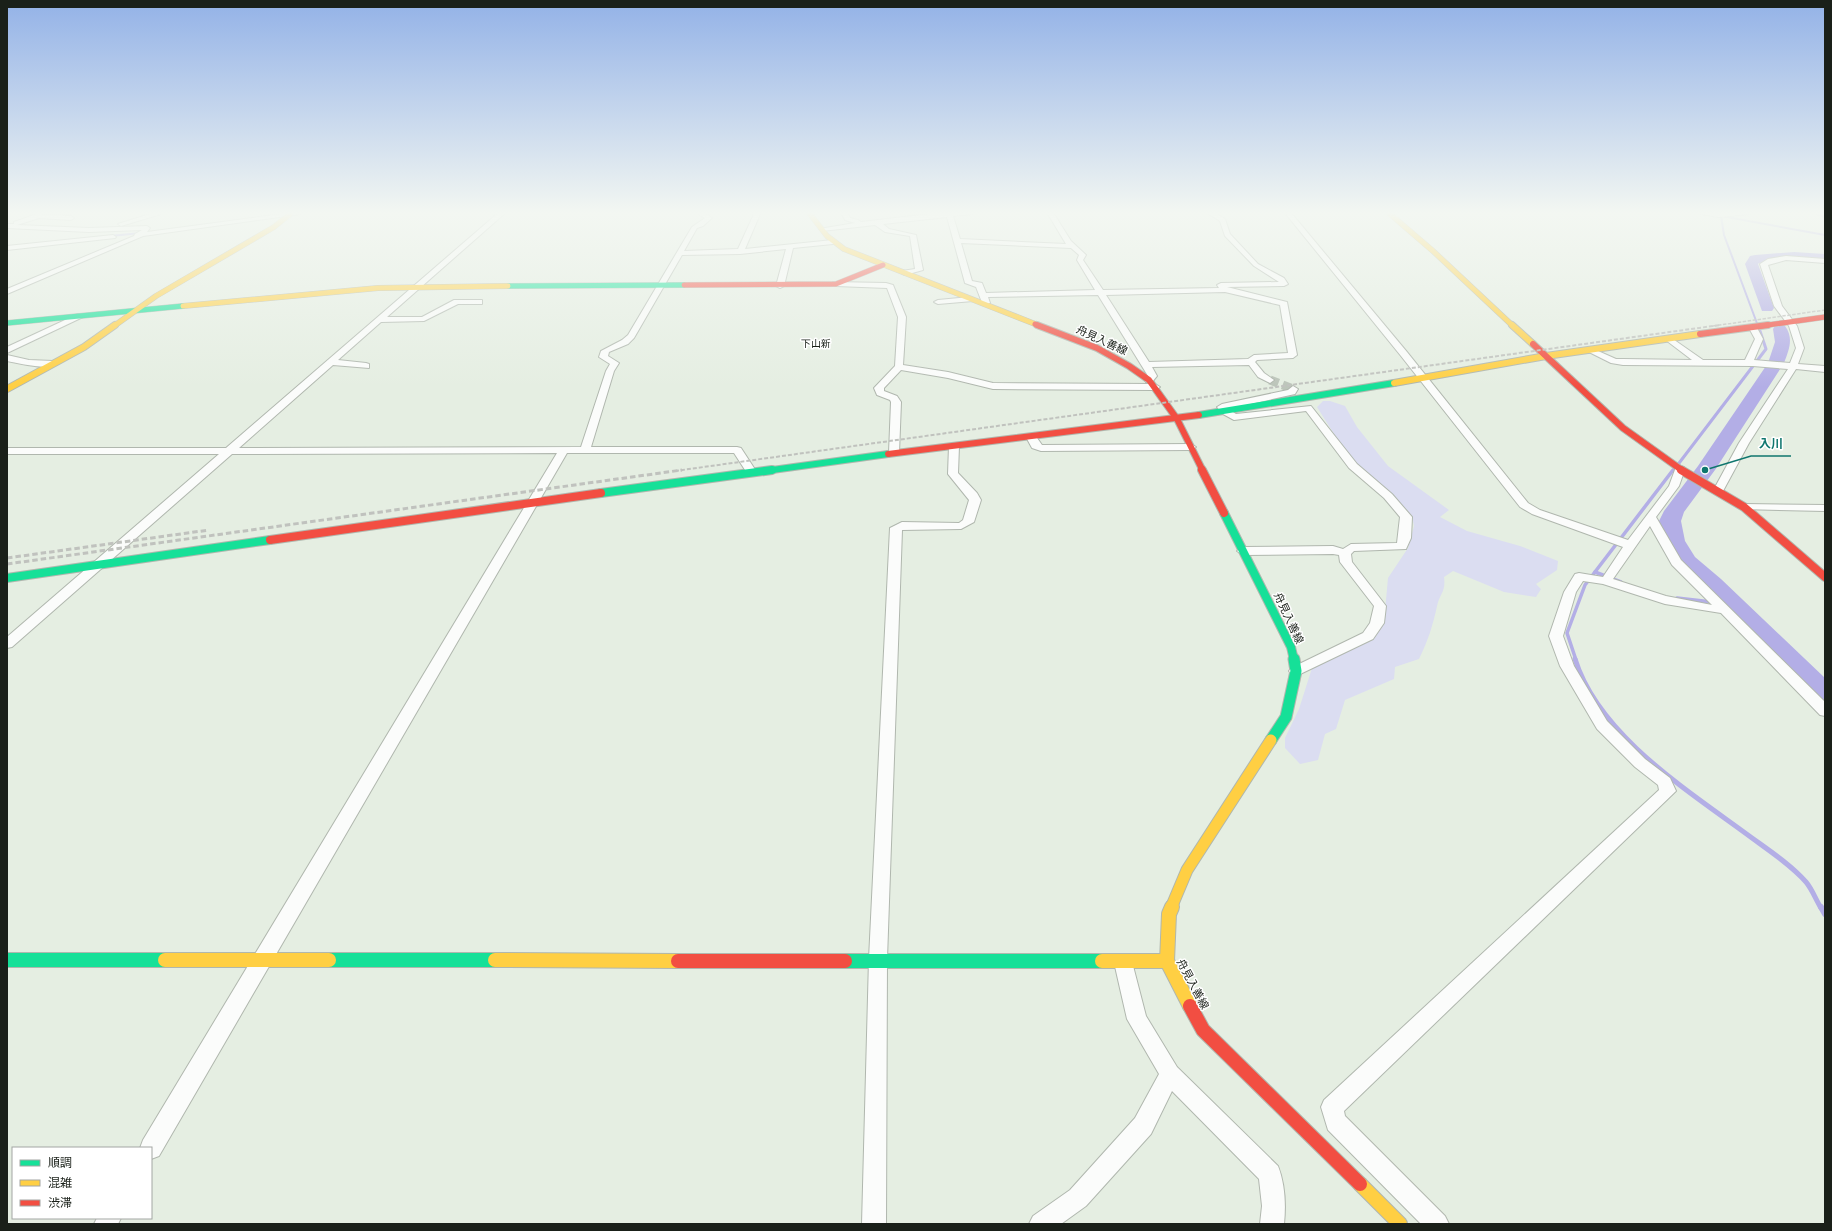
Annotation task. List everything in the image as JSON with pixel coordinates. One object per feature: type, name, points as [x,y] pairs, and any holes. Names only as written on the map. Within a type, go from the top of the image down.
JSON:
[{"type":"street","points":[[7,292],[55,271]]},
{"type":"street","points":[[7,389],[84,347],[134,310],[199,271]]},
{"type":"street","points":[[7,644],[435,271]]},
{"type":"street","points":[[585,450],[610,371],[615,363],[603,357],[605,351],[625,342],[631,336],[669,271]]},
{"type":"street","points":[[780,286],[784,271]]},
{"type":"street","points":[[836,284],[867,271]]},
{"type":"street","name":"舟見入善線","points":[[892,271],[903,279],[918,278],[1097,348],[1129,366],[1152,384],[1177,419],[1291,647],[1296,671],[1286,717],[1187,870],[1169,914],[1167,961],[1203,1030],[1400,1224]]},
{"type":"street","points":[[7,323],[378,288],[418,286],[780,286],[836,284],[886,286],[916,271]]},
{"type":"street","points":[[966,271],[969,283],[980,286],[986,301],[985,305]]},
{"type":"street","points":[[899,367],[948,375],[993,386],[1152,384],[1152,376],[1146,365],[1087,271]]},
{"type":"street","points":[[1224,290],[1221,285],[1284,284],[1281,280],[1267,271]]},
{"type":"street","points":[[1336,271],[1524,505],[1536,512],[1630,545]]},
{"type":"street","points":[[1456,271],[1623,428],[1684,471],[1744,507],[1825,576]]},
{"type":"street","points":[[1714,488],[1744,443],[1800,348],[1790,322],[1778,306],[1766,271]]},
{"type":"street","points":[[886,286],[890,287],[902,317],[899,367],[879,388],[880,393],[894,398],[896,402],[894,453]]},
{"type":"street","points":[[984,295],[1224,290],[1284,304],[1293,355],[1254,358],[1251,362],[1146,365]]},
{"type":"street","points":[[938,302],[970,299]]},
{"type":"street","points":[[379,320],[424,319],[457,302],[479,302]]},
{"type":"street","points":[[7,350],[82,316]]},
{"type":"street","points":[[7,578],[751,471],[1226,412],[1546,356],[1825,317]]},
{"type":"street","points":[[1751,363],[1759,339],[1753,328]]},
{"type":"street","points":[[1670,339],[1701,363]]},
{"type":"street","points":[[1589,350],[1614,361],[1751,363],[1789,367],[1825,368]]},
{"type":"street","points":[[7,358],[29,363],[52,364]]},
{"type":"street","points":[[331,362],[366,366]]},
{"type":"street","points":[[1251,362],[1261,375],[1270,380]]},
{"type":"street","points":[[1293,389],[1292,392],[1222,407],[1226,412],[1234,417],[1308,408],[1353,466],[1388,496],[1406,517],[1405,538],[1402,546],[1350,548],[1345,554],[1346,562],[1380,606],[1377,623],[1368,636],[1296,671]]},
{"type":"street","points":[[1031,436],[1036,446],[1041,448],[1191,447]]},
{"type":"street","points":[[874,1224],[878,959],[896,528],[902,525],[961,526],[968,522],[975,500],[973,495],[953,474],[954,446]]},
{"type":"street","points":[[7,451],[737,450],[751,471]]},
{"type":"street","points":[[152,1147],[563,451]]},
{"type":"street","points":[[1606,581],[1630,545],[1684,471]]},
{"type":"street","points":[[1744,507],[1825,508]]},
{"type":"street","points":[[1651,518],[1676,562],[1825,710]]},
{"type":"street","points":[[1243,551],[1333,550],[1345,554]]},
{"type":"street","points":[[1438,1224],[1336,1122],[1332,1107],[1668,791],[1664,782],[1640,763],[1602,725],[1567,666],[1556,636],[1570,592],[1579,578],[1606,581],[1656,599],[1680,605],[1725,610]]},
{"type":"street","points":[[7,960],[878,959],[1123,962],[1167,961]]},
{"type":"street","points":[[1123,962],[1137,1019],[1170,1074],[1270,1174],[1274,1206],[1272,1224]]},
{"type":"street","points":[[1041,1224],[1078,1198],[1142,1126],[1170,1074]]},
{"type":"shaded area","points":[[1323,401],[1330,401],[1345,406],[1357,427],[1388,466],[1449,510],[1440,517],[1467,531],[1520,546],[1558,561],[1557,570],[1536,584],[1541,589],[1536,597],[1504,592],[1453,571],[1444,577],[1443,589],[1434,620],[1419,659],[1395,667],[1394,679],[1345,700],[1336,729],[1325,734],[1318,760],[1300,764],[1285,748],[1285,738],[1299,709],[1312,668],[1384,622],[1388,578],[1408,548],[1414,526],[1412,516],[1358,465],[1341,445],[1317,407]]},
{"type":"waterway","points":[[1738,271],[1758,326]]},
{"type":"waterway","points":[[1754,271],[1767,308]]},
{"type":"waterway","points":[[1673,471],[1766,349],[1758,325]]},
{"type":"waterway","points":[[1780,329],[1783,342],[1776,363],[1705,470],[1674,511],[1670,521],[1674,541],[1686,561],[1713,584],[1825,693]]},
{"type":"waterway","points":[[1576,660],[1567,633],[1585,585],[1673,470]]},
{"type":"waterway","points":[[1595,572],[1621,582]]},
{"type":"waterway","points":[[1677,598],[1712,602]]},
{"type":"waterway","points":[[1719,602],[1732,602]]},
{"type":"waterway","points":[[1575,659],[1587,687],[1604,713],[1625,737],[1649,760],[1675,781],[1794,870],[1808,885],[1821,908]]},
{"type":"waterway","points":[[1821,907],[1825,914]]},
{"type":"tunnel","points":[[1270,380],[1293,389]]},
{"type":"railway","points":[[1720,325],[1825,310]]},
{"type":"railway","points":[[675,471],[1720,325]]},
{"type":"railway","points":[[1713,326],[1720,325]]},
{"type":"railway","points":[[7,564],[682,470]]},
{"type":"railway","points":[[7,558],[209,530]]},
{"type":"traffic: fast","points":[[508,286],[684,285]]},
{"type":"traffic: fast","points":[[7,323],[183,306]]},
{"type":"traffic: fast","points":[[1199,415],[1394,383]]},
{"type":"traffic: fast","points":[[601,493],[888,454]]},
{"type":"traffic: fast","points":[[1224,513],[1291,647],[1296,671],[1286,717],[1271,740]]},
{"type":"traffic: fast","points":[[7,578],[270,540]]},
{"type":"traffic: fast","points":[[7,960],[165,960]]},
{"type":"traffic: fast","points":[[329,960],[495,960]]},
{"type":"traffic: fast","points":[[845,961],[1102,961]]},
{"type":"traffic: slow","points":[[7,389],[84,347],[156,296],[198,271]]},
{"type":"traffic: slow","points":[[901,271],[1035,324]]},
{"type":"traffic: slow","points":[[1455,271],[1533,344]]},
{"type":"traffic: slow","points":[[183,306],[378,288],[508,286]]},
{"type":"traffic: slow","points":[[1394,383],[1546,356],[1700,334]]},
{"type":"traffic: slow","points":[[1190,1006],[1167,961],[1169,914],[1187,870],[1271,740]]},
{"type":"traffic: slow","points":[[165,960],[329,960]]},
{"type":"traffic: slow","points":[[495,960],[678,961]]},
{"type":"traffic: slow","points":[[1102,961],[1167,961]]},
{"type":"traffic: slow","points":[[1360,1184],[1400,1224]]},
{"type":"traffic: jam","points":[[684,285],[836,284],[867,271]]},
{"type":"traffic: jam","points":[[1700,334],[1825,317]]},
{"type":"traffic: jam","points":[[1035,324],[1097,348],[1129,366],[1149,380],[1177,419],[1224,513]]},
{"type":"traffic: jam","points":[[1533,344],[1623,428],[1680,469],[1744,507],[1825,577]]},
{"type":"traffic: jam","points":[[888,454],[1199,415]]},
{"type":"traffic: jam","points":[[270,540],[601,493]]},
{"type":"traffic: jam","points":[[678,961],[845,961]]},
{"type":"traffic: jam","points":[[1190,1006],[1203,1030],[1360,1184]]},
{"type":"place","name":"入川","points":[[1705,470]]},
{"type":"district","name":"下山新","points":[[816,343]]}]
